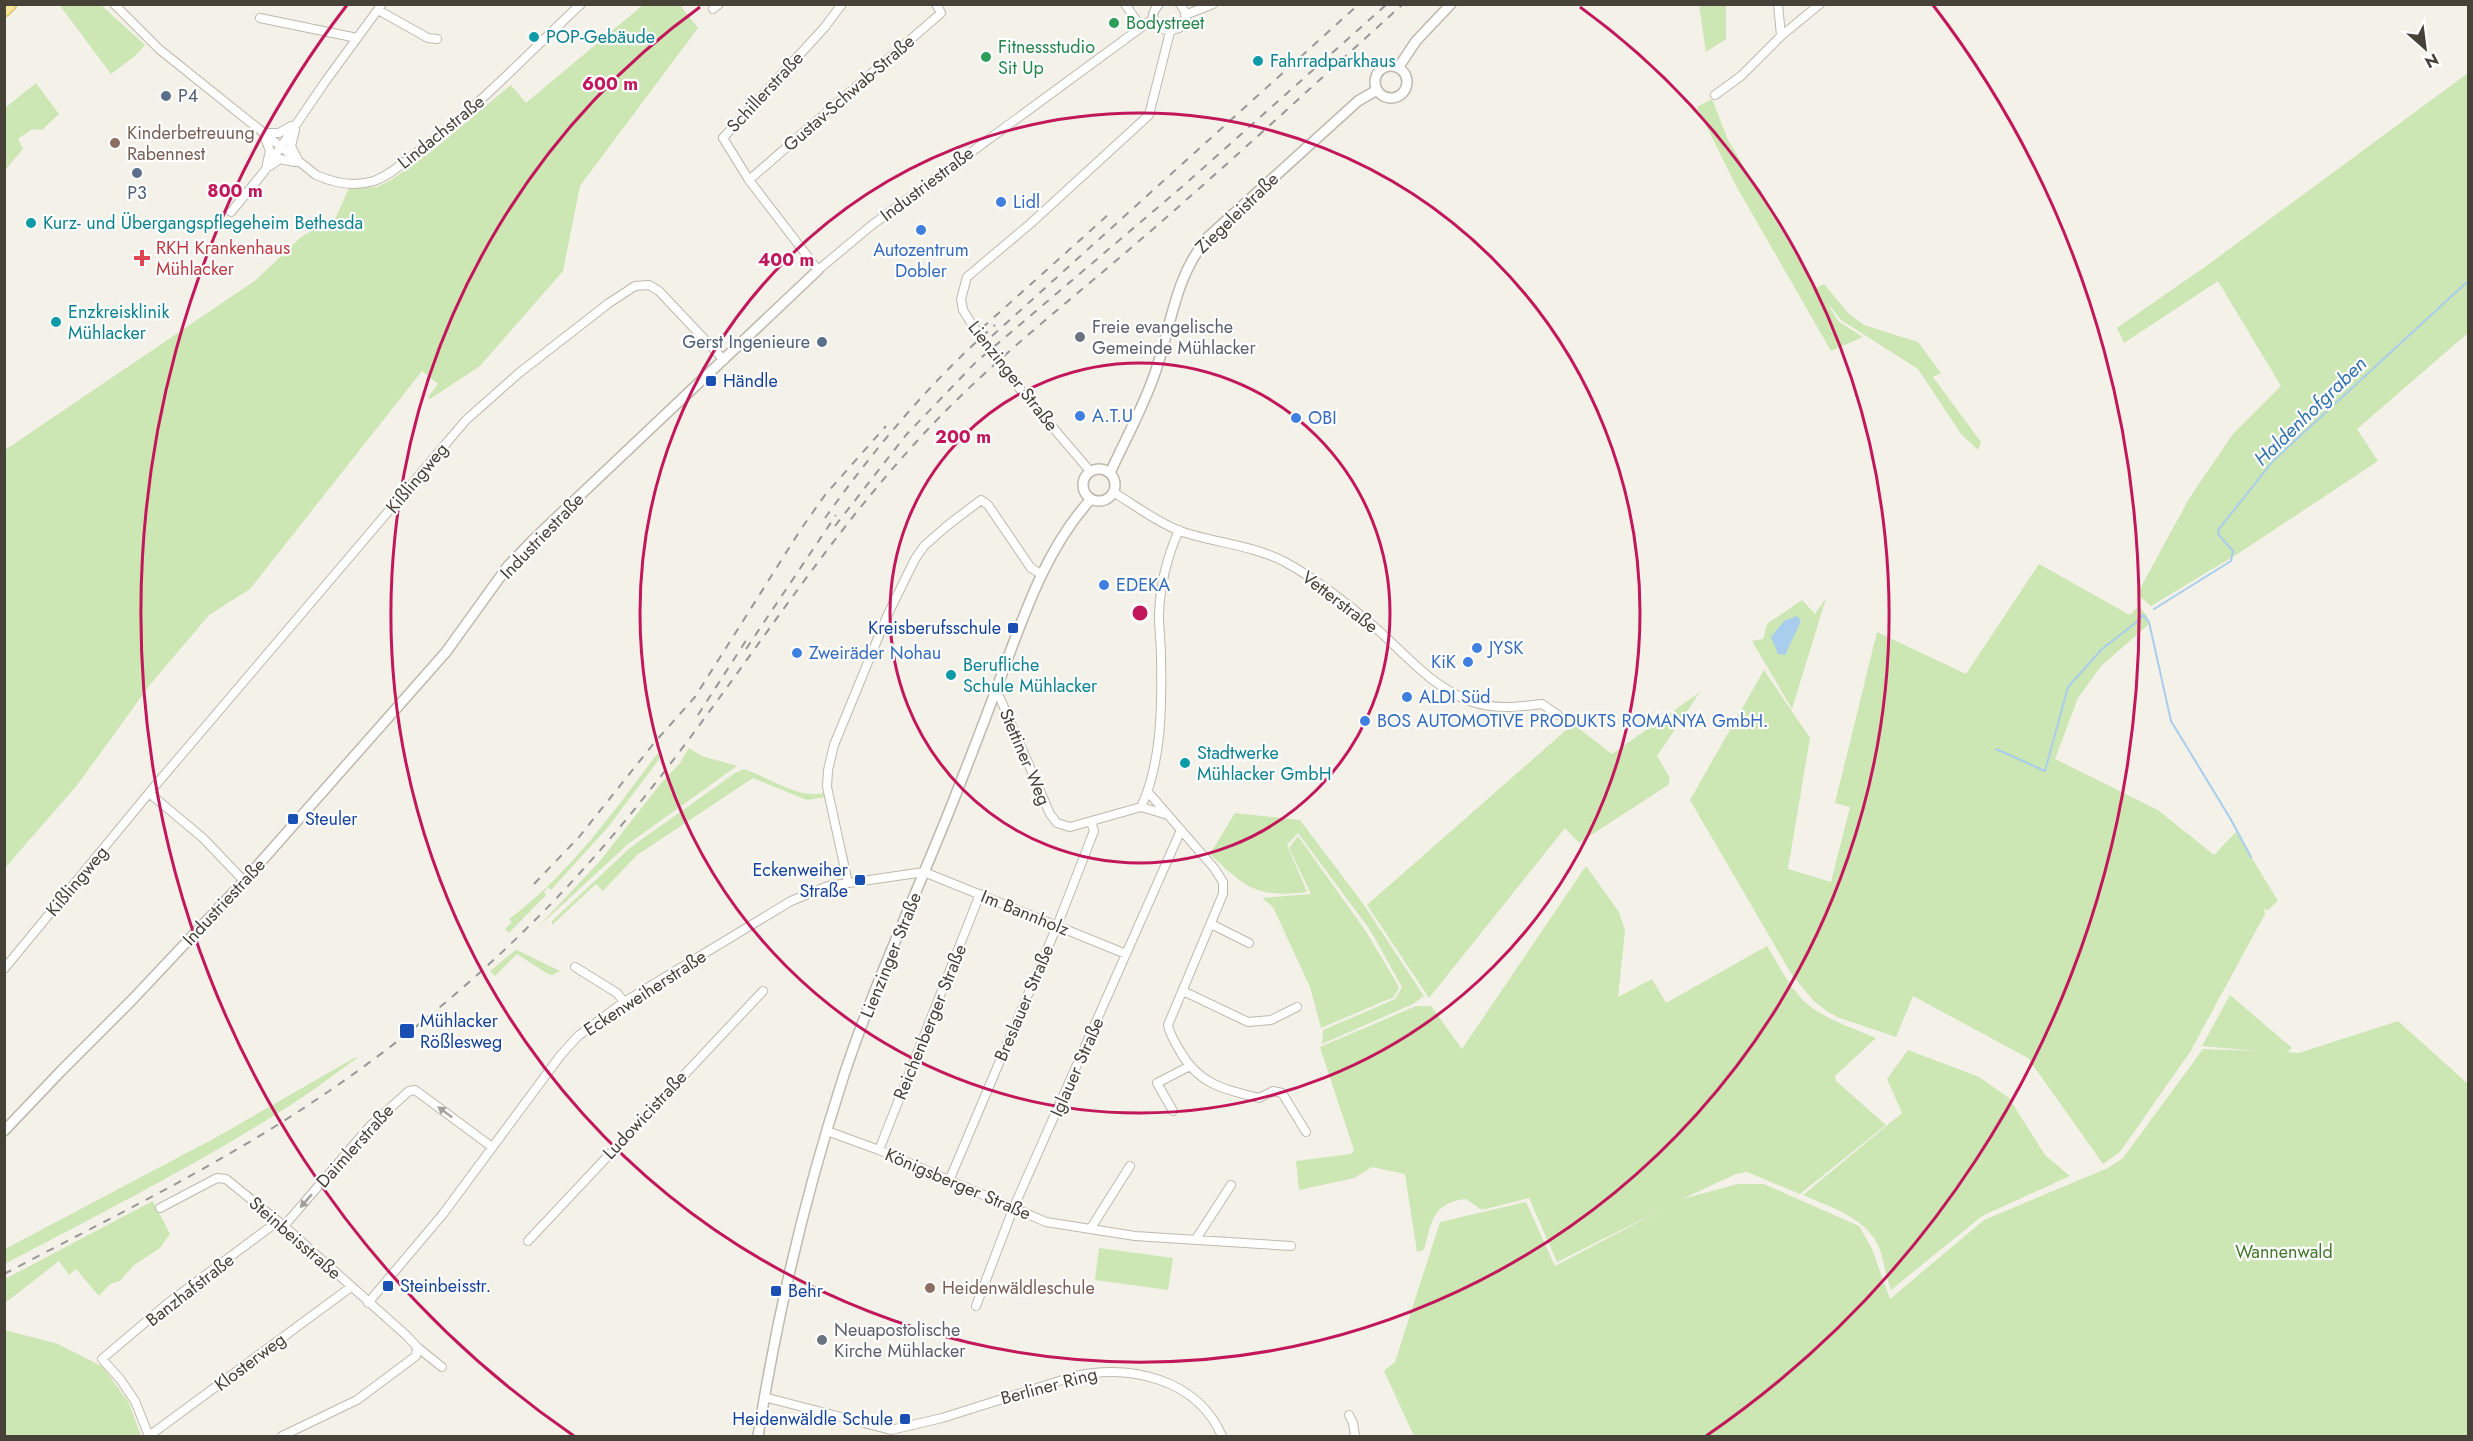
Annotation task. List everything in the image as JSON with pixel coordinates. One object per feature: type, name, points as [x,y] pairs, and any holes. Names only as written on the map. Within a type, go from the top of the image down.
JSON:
[{"type":"main road","points":[[4,10],[10,4]]},
{"type":"street","name":"Lindachstraße","points":[[114,4],[159,49],[315,175],[328,180],[354,184],[374,181],[388,174],[429,144],[493,90],[581,4]]},
{"type":"street","name":"Schillerstraße","points":[[818,270],[749,180],[724,136],[824,28],[842,4]]},
{"type":"street","name":"Gustav-Schwab-Straße","points":[[749,180],[941,13],[936,4]]},
{"type":"street","points":[[1125,4],[1141,27]]},
{"type":"street","points":[[1159,4],[1155,9],[1154,18],[1161,30],[1170,32],[1183,25],[1185,15],[1180,4]]},
{"type":"street","points":[[1185,15],[1213,4]]},
{"type":"street","name":"Ziegeleistraße","points":[[1110,473],[1133,427],[1155,374],[1178,287],[1195,253],[1208,237],[1358,101],[1377,90],[1375,81],[1380,72],[1388,67],[1398,68],[1416,41],[1451,4]]},
{"type":"street","points":[[1778,4],[1781,36]]},
{"type":"street","points":[[1715,95],[1741,76],[1781,36],[1820,4]]},
{"type":"street","points":[[231,212],[263,173],[380,7],[428,38],[437,39]]},
{"type":"street","points":[[260,18],[357,38]]},
{"type":"street","name":"Industriestraße","points":[[4,1131],[244,881],[446,652],[508,566],[537,536],[818,270],[872,225],[1154,18]]},
{"type":"street","name":"Lienzinger Straße","points":[[1090,471],[1014,382],[971,323],[963,310],[961,299],[967,277],[1030,224],[1149,115],[1170,32]]},
{"type":"street","points":[[1377,90],[1381,95],[1391,98],[1405,91],[1406,75],[1398,68]]},
{"type":"street","points":[[261,132],[279,134],[301,117]]},
{"type":"street","points":[[301,117],[291,146],[304,166]]},
{"type":"street","points":[[261,132],[269,144],[270,151],[263,173]]},
{"type":"street","points":[[263,173],[280,159],[288,159],[304,166]]},
{"type":"street","name":"Kißlingweg","points":[[4,969],[149,793],[466,420],[519,373],[609,303],[635,286],[649,285],[659,291],[724,360]]},
{"type":"street","points":[[1100,469],[1110,473],[1114,482],[1113,492],[1101,501],[1091,499],[1086,495],[1083,485],[1090,471],[1100,469]]},
{"type":"street","name":"Vetterstraße","points":[[1113,492],[1155,519],[1179,530],[1271,555],[1286,562],[1331,591],[1377,629],[1435,683],[1468,701],[1505,708],[1542,704],[1558,715]]},
{"type":"street","name":"Lienzinger Straße","points":[[758,1437],[764,1397],[802,1224],[845,1072],[944,827],[1041,574],[1062,538],[1091,499]]},
{"type":"street","points":[[848,883],[827,788],[828,770],[834,745],[887,616],[915,559],[924,546],[981,500],[988,505],[1031,568],[1041,574]]},
{"type":"street","points":[[1168,815],[1141,807],[1148,792],[1157,743],[1161,693],[1159,614],[1162,584],[1168,555],[1179,530]]},
{"type":"street","name":"Stettiner Weg","points":[[994,696],[1000,698],[1050,814],[1057,823],[1070,827],[1141,807]]},
{"type":"street","points":[[1148,792],[1214,868],[1223,882],[1223,894],[1168,1025],[1170,1034],[1188,1067],[1204,1080],[1259,1098],[1272,1091],[1282,1093],[1306,1132]]},
{"type":"street","points":[[149,793],[203,838],[244,881]]},
{"type":"street","name":"Breslauer Straße","points":[[949,1182],[1057,926],[1094,831],[1091,822]]},
{"type":"street","name":"Iglauer Straße","points":[[976,1305],[1013,1209],[1181,830]]},
{"type":"street","name":"Eckenweiherstraße","points":[[368,1303],[442,1214],[560,1056],[578,1036],[624,1002],[809,892],[848,883],[924,872]]},
{"type":"street","name":"Im Bannholz","points":[[924,872],[1126,954]]},
{"type":"street","name":"Reichenberger Straße","points":[[879,1150],[980,894]]},
{"type":"street","points":[[1210,924],[1249,943]]},
{"type":"street","points":[[575,967],[617,993],[624,1002]]},
{"type":"street","name":"Ludowicistraße","points":[[528,1240],[763,991]]},
{"type":"street","points":[[1183,991],[1248,1022],[1271,1020],[1297,1007]]},
{"type":"street","points":[[1173,1111],[1157,1083],[1188,1067]]},
{"type":"street","name":"Daimlerstraße","points":[[281,1224],[370,1126],[409,1091],[415,1090],[492,1148]]},
{"type":"street","name":"Königsberger Straße","points":[[827,1131],[879,1150],[1046,1222],[1135,1236],[1291,1246]]},
{"type":"street","points":[[1092,1228],[1130,1166]]},
{"type":"street","name":"Steinbeisstraße","points":[[160,1208],[217,1178],[226,1179],[281,1224],[442,1367]]},
{"type":"street","points":[[1196,1239],[1232,1185]]},
{"type":"street","name":"Banzhafstraße","points":[[149,1436],[135,1401],[102,1359],[168,1303],[281,1224]]},
{"type":"street","name":"Klosterweg","points":[[149,1436],[351,1287]]},
{"type":"street","points":[[282,1437],[357,1400],[416,1356],[417,1347]]},
{"type":"street","name":"Berliner Ring","points":[[764,1397],[889,1433],[1053,1381],[1093,1372],[1141,1373],[1158,1378],[1182,1391],[1203,1407],[1222,1437]]},
{"type":"street","points":[[1349,1415],[1355,1437]]},
{"type":"green space","points":[[64,4],[101,5],[145,45],[135,56],[111,74],[61,7]]},
{"type":"green space","points":[[643,5],[680,5],[698,28],[580,186],[563,271],[480,366],[430,399],[428,397],[438,384],[422,371],[250,589],[209,615],[149,686],[78,784],[5,868],[5,450],[256,280],[301,237],[336,217],[349,188],[377,187],[391,180],[432,151],[511,85],[526,103]]},
{"type":"green space","points":[[1699,5],[1726,5],[1726,39],[1706,52]]},
{"type":"green space","points":[[2468,73],[2468,333],[2357,429],[2378,461],[2239,553],[2151,606],[2137,594],[2190,497],[2233,434],[2281,386],[2218,281],[2124,343],[2117,328],[2209,264]]},
{"type":"green space","points":[[36,83],[59,114],[42,130],[32,129],[18,139],[23,149],[5,170],[5,108]]},
{"type":"green space","points":[[1712,99],[1728,140],[1816,288],[1824,284],[1849,314],[1864,325],[1918,342],[1941,373],[1933,377],[1981,442],[1978,450],[1961,434],[1918,369],[1841,320],[1826,301],[1838,321],[1863,337],[1831,351],[1735,184],[1697,107]]},
{"type":"green space","points":[[2039,564],[2130,615],[2139,606],[2147,616],[2148,625],[2101,666],[2078,698],[2055,759],[2158,810],[2214,855],[2236,832],[2278,901],[2268,910],[2264,909],[2265,914],[2190,1052],[2120,1152],[2103,1164],[2028,1058],[1913,996],[1896,1037],[1837,1017],[1814,1001],[1792,975],[1690,800],[1764,670],[1810,738],[1788,869],[1831,882],[1850,807],[1835,803],[1877,632],[1966,674]]},
{"type":"green space","points":[[1826,598],[1792,709],[1752,641],[1763,639],[1767,624],[1802,600],[1815,614]]},
{"type":"green space","points":[[1700,692],[1657,756],[1670,778],[1668,785],[1579,843],[1565,828],[1429,998],[1367,905],[1573,724],[1612,754]]},
{"type":"green space","points":[[689,748],[702,756],[737,766],[628,844],[536,929],[599,862],[662,782],[680,763]]},
{"type":"green space","points":[[658,753],[660,758],[608,827],[551,890],[548,887],[544,892],[546,895],[509,933],[505,929],[512,922],[509,919],[531,902],[571,863]]},
{"type":"green space","points":[[744,769],[793,790],[814,794],[824,793],[825,797],[807,800],[753,778],[637,855],[603,891],[596,884],[552,925],[552,921],[631,847],[735,773]]},
{"type":"green space","points":[[1235,813],[1300,820],[1362,902],[1424,996],[1413,1004],[1322,1044],[1323,1030],[1395,999],[1402,987],[1370,930],[1298,833],[1287,845],[1307,892],[1263,892],[1243,883],[1210,854]]},
{"type":"green space","points":[[1298,836],[1365,930],[1399,987],[1394,997],[1321,1028],[1310,987],[1273,907],[1262,898],[1311,894],[1289,848]]},
{"type":"green space","name":"Wannenwald","points":[[1586,866],[1619,912],[1625,931],[1618,997],[1652,979],[1666,1003],[1767,946],[1792,987],[1811,1007],[1834,1021],[1876,1038],[1835,1076],[1836,1081],[1886,1125],[1800,1194],[1747,1172],[1736,1174],[1682,1199],[1738,1184],[1764,1184],[1859,1226],[1872,1249],[1890,1299],[1984,1220],[2108,1168],[2123,1158],[2203,1049],[2257,1051],[2202,1046],[2230,995],[2292,1048],[2287,1052],[2299,1053],[2398,1021],[2468,1084],[2468,1436],[1414,1436],[1384,1371],[1395,1362],[1440,1222],[1526,1202],[1555,1266],[1665,1208],[1557,1262],[1529,1198],[1482,1210],[1466,1199],[1446,1204],[1440,1209],[1432,1223],[1424,1250],[1417,1252],[1405,1174],[1372,1167],[1354,1178],[1299,1190],[1296,1161],[1351,1154],[1354,1150],[1320,1047],[1416,1006],[1431,1006],[1462,1049]]},
{"type":"green space","points":[[517,949],[560,971],[552,975],[548,974],[517,954],[495,976],[490,971]]},
{"type":"green space","points":[[1908,1050],[1979,1077],[2009,1098],[2045,1155],[2070,1176],[1982,1216],[1891,1290],[1880,1250],[1868,1230],[1848,1215],[1803,1195],[1902,1113],[1887,1079]]},
{"type":"green space","points":[[356,1057],[302,1098],[236,1139],[5,1264],[5,1249],[215,1138]]},
{"type":"green space","points":[[153,1201],[170,1234],[160,1248],[134,1265],[120,1281],[110,1284],[99,1296],[76,1269],[69,1275],[59,1261],[5,1303],[5,1279]]},
{"type":"green space","points":[[1099,1248],[1173,1258],[1168,1290],[1095,1280]]},
{"type":"green space","points":[[5,1330],[58,1344],[103,1367],[129,1403],[141,1436],[5,1436]]},
{"type":"water","points":[[1797,616],[1801,621],[1785,655],[1778,654],[1771,637],[1784,621]]},
{"type":"waterway","name":"Haldenhofgraben","points":[[2154,609],[2231,561],[2233,551],[2218,534],[2219,529],[2273,461],[2468,281]]},
{"type":"waterway","points":[[1996,749],[2045,771],[2068,687],[2102,649],[2143,615],[2149,622],[2171,721],[2251,857]]},
{"type":"railway","points":[[992,336],[1359,4]]},
{"type":"railway","points":[[835,526],[906,435],[976,362],[1183,186],[1387,4]]},
{"type":"railway","points":[[4,1274],[174,1185],[274,1127],[403,1037],[484,969],[559,895],[638,806],[834,541],[875,489],[944,412],[1000,359],[1179,207],[1403,4]]},
{"type":"railway","points":[[982,328],[1109,214]]},
{"type":"railway","points":[[825,518],[904,417],[948,369],[995,325]]},
{"type":"railway","points":[[534,884],[579,837],[654,743],[695,697],[801,529],[825,495],[886,426]]},
{"type":"railway","points":[[746,649],[836,515]]},
{"type":"railway","points":[[698,715],[747,639]]},
{"type":"place","name":"Bodystreet","points":[[1114,23]]},
{"type":"place","name":"POP-Gebäude","points":[[534,37]]},
{"type":"place","name":"Fitnessstudio Sit Up","points":[[986,57]]},
{"type":"place","name":"Fahrradparkhaus","points":[[1258,61]]},
{"type":"place","name":"P4","points":[[166,96]]},
{"type":"place","name":"Kinderbetreuung Rabennest","points":[[115,143]]},
{"type":"place","name":"P3","points":[[137,173]]},
{"type":"place","name":"Lidl","points":[[1001,202]]},
{"type":"place","name":"Kurz- und Übergangspflegeheim Bethesda","points":[[31,223]]},
{"type":"place","name":"Autozentrum Dobler","points":[[921,230]]},
{"type":"place","name":"RKH Krankenhaus Mühlacker","points":[[142,258]]},
{"type":"place","name":"Enzkreisklinik Mühlacker","points":[[56,322]]},
{"type":"place","name":"Freie evangelische Gemeinde Mühlacker","points":[[1080,337]]},
{"type":"place","name":"Gerst Ingenieure","points":[[822,342]]},
{"type":"place","name":"Händle","points":[[711,381]]},
{"type":"place","name":"A.T.U","points":[[1080,416]]},
{"type":"place","name":"OBI","points":[[1296,418]]},
{"type":"place","name":"EDEKA","points":[[1104,585]]},
{"type":"place","name":"Kreisberufsschule","points":[[1013,628]]},
{"type":"place","name":"JYSK","points":[[1477,648]]},
{"type":"place","name":"Zweiräder Nohau","points":[[797,653]]},
{"type":"place","name":"KiK","points":[[1468,662]]},
{"type":"place","name":"Berufliche Schule Mühlacker","points":[[951,675]]},
{"type":"place","name":"ALDI Süd","points":[[1407,697]]},
{"type":"place","name":"BOS AUTOMOTIVE PRODUKTS ROMANYA GmbH.","points":[[1365,721]]},
{"type":"place","name":"Stadtwerke Mühlacker GmbH","points":[[1185,763]]},
{"type":"place","name":"Steuler","points":[[293,819]]},
{"type":"place","name":"Eckenweiher Straße","points":[[860,880]]},
{"type":"place","name":"Mühlacker Rößlesweg","points":[[407,1031]]},
{"type":"place","name":"Steinbeisstr.","points":[[388,1286]]},
{"type":"place","name":"Heidenwäldleschule","points":[[930,1288]]},
{"type":"place","name":"Behr","points":[[776,1291]]},
{"type":"place","name":"Neuapostolische Kirche Mühlacker","points":[[822,1340]]},
{"type":"place","name":"Heidenwäldle Schule","points":[[905,1419]]}]
